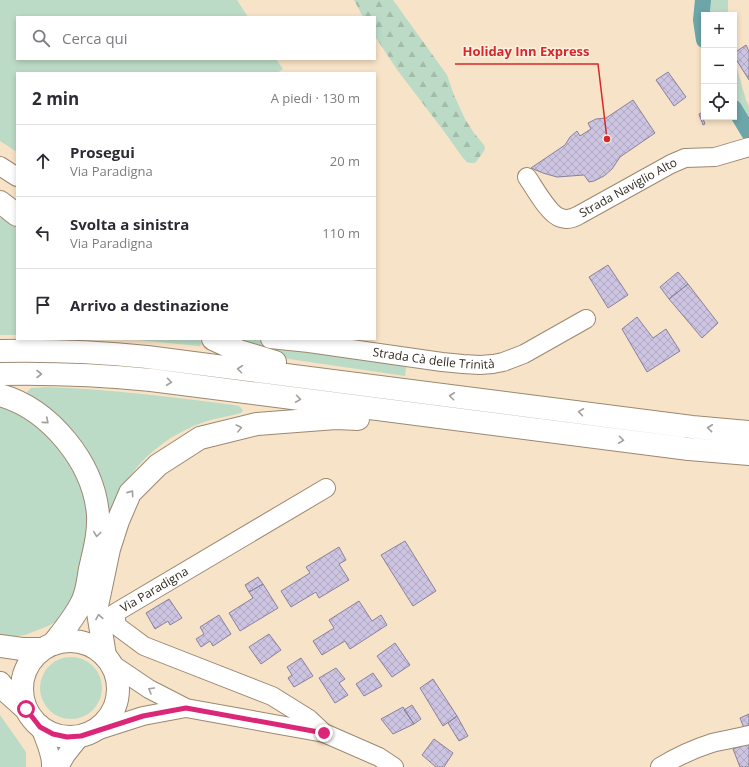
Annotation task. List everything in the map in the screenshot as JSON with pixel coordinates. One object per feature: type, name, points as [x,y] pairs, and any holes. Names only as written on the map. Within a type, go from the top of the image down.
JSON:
[{"type":"main road","points":[[0,202],[16,214]]},
{"type":"main road","points":[[215,340],[239,351],[270,361],[304,368],[375,378],[407,389],[421,392]]},
{"type":"main road","points":[[0,351],[63,351],[129,355],[692,427],[749,432]]},
{"type":"main road","points":[[0,374],[84,375],[146,380],[689,449],[749,454]]},
{"type":"main road","points":[[0,395],[12,399],[30,409],[63,436],[83,466],[93,488],[96,501],[98,532],[83,600],[76,613],[48,646]]},
{"type":"main road","points":[[86,734],[104,723],[114,709],[118,693],[116,677],[107,659],[97,606],[109,550],[118,521],[130,493],[158,464],[200,438],[257,424],[336,418],[521,427]]},
{"type":"main road","name":"Via Paradigna","points":[[0,646],[22,648],[48,646],[72,641],[90,645],[107,659]]},
{"type":"main road","name":"Via Paradigna","points":[[26,709],[22,693],[24,676],[31,661],[48,646]]},
{"type":"main road","name":"Via Paradigna","points":[[0,683],[6,691],[26,709],[40,727],[53,734],[67,737],[86,734]]},
{"type":"street","name":"Strada Naviglio Alto","points":[[527,177],[549,209],[560,218],[568,219],[579,215],[680,160],[715,157],[749,147]]},
{"type":"street","points":[[0,166],[16,176]]},
{"type":"street","name":"Strada Cà delle Trinità","points":[[280,340],[449,363],[480,365],[503,362],[524,354],[586,319]]},
{"type":"street","name":"Via Paradigna","points":[[324,733],[309,719],[272,696],[144,646],[117,626],[114,613],[326,488]]},
{"type":"street","name":"Via Paradigna","points":[[107,659],[149,689],[186,708],[324,733],[379,757],[394,767]]},
{"type":"street","name":"Via Paradigna","points":[[86,734],[143,716],[186,708]]},
{"type":"street","points":[[40,727],[49,752],[52,763],[51,767]]},
{"type":"street","points":[[59,767],[66,755],[86,734]]},
{"type":"street","points":[[660,767],[677,757],[700,747],[749,735]]},
{"type":"green space","points":[[0,0],[237,0],[247,16],[16,16],[16,60],[277,60],[283,69],[278,72],[16,72],[16,151],[0,141]]},
{"type":"green space","points":[[354,0],[393,0],[447,75],[465,119],[484,145],[484,151],[476,162],[470,163],[463,158],[398,71],[376,38],[376,16],[362,16]]},
{"type":"green space","points":[[707,0],[728,0],[728,12],[705,12]]},
{"type":"green space","points":[[737,68],[749,106],[749,120],[737,102]]},
{"type":"green space","points":[[2,217],[16,224],[16,335],[0,335],[0,219]]},
{"type":"green space","points":[[138,340],[199,340],[202,342],[199,346]]},
{"type":"green space","points":[[232,340],[257,340],[407,360],[405,376],[289,359]]},
{"type":"green space","points":[[45,387],[116,391],[163,396],[234,405],[239,406],[243,410],[241,413],[208,421],[181,432],[161,445],[134,471],[111,511],[108,512],[28,397],[27,392],[31,388]]},
{"type":"green space","points":[[0,403],[19,411],[67,452],[90,511],[79,587],[59,620],[25,635],[10,637],[0,636]]},
{"type":"green space","points":[[65,657],[77,657],[93,666],[100,676],[102,688],[100,700],[93,710],[77,719],[65,719],[54,714],[45,705],[40,694],[40,682],[45,671],[54,662]]},
{"type":"green space","points":[[0,715],[26,752],[26,767],[0,767]]},
{"type":"building","points":[[746,45],[749,51],[749,80],[737,61],[737,51]]},
{"type":"building","points":[[668,72],[686,97],[674,106],[656,80]]},
{"type":"building","points":[[633,100],[655,133],[620,157],[612,169],[604,176],[589,182],[584,175],[557,177],[531,168],[565,145],[570,137],[577,131],[580,136],[591,129],[588,123],[596,119],[606,118]]},
{"type":"building","points":[[701,120],[704,120],[705,124],[703,125]]},
{"type":"building","points":[[608,265],[628,295],[608,308],[589,277]]},
{"type":"building","points":[[678,272],[688,284],[669,299],[660,287]]},
{"type":"building","points":[[688,284],[718,323],[702,338],[669,299]]},
{"type":"building","points":[[637,317],[653,338],[666,329],[680,351],[647,372],[622,329]]},
{"type":"building","points":[[405,541],[436,591],[413,606],[381,555]]},
{"type":"building","points":[[339,547],[346,560],[339,564],[349,580],[319,598],[316,592],[291,607],[281,591],[310,573],[306,567]]},
{"type":"building","points":[[258,577],[263,584],[249,592],[245,585]]},
{"type":"building","points":[[263,584],[278,608],[240,631],[229,613],[253,598],[249,592]]},
{"type":"building","points":[[169,599],[182,618],[170,625],[168,621],[155,629],[146,613]]},
{"type":"building","points":[[359,601],[372,621],[381,615],[387,625],[350,649],[345,641],[322,655],[313,641],[334,628],[329,620]]},
{"type":"building","points":[[219,615],[231,634],[213,646],[210,641],[201,647],[196,639],[204,634],[200,627]]},
{"type":"building","points":[[269,634],[281,650],[261,664],[249,647]]},
{"type":"building","points":[[395,643],[410,665],[392,677],[377,656]]},
{"type":"building","points":[[301,658],[313,676],[294,687],[288,678],[292,675],[287,667]]},
{"type":"building","points":[[336,668],[345,679],[339,683],[348,695],[335,703],[319,678]]},
{"type":"building","points":[[373,673],[382,686],[364,696],[356,684]]},
{"type":"building","points":[[433,679],[457,716],[443,726],[420,688]]},
{"type":"building","points":[[412,705],[421,719],[414,724],[404,710]]},
{"type":"building","points":[[403,707],[414,724],[393,734],[381,719]]},
{"type":"building","points":[[749,714],[749,731],[746,733],[740,718]]},
{"type":"building","points":[[457,716],[468,736],[459,741],[448,723]]},
{"type":"building","points":[[434,739],[453,753],[444,767],[436,767],[422,755]]},
{"type":"building","points":[[749,743],[749,767],[740,767],[733,749]]},
{"type":"waterway","points":[[702,12],[703,0]]},
{"type":"waterway","points":[[737,113],[749,133]]},
{"type":"place","name":"Holiday Inn Express","points":[[607,139]]},
{"type":"route","points":[[26,709],[40,727],[53,734],[67,737],[81,736],[143,716],[186,708],[324,733]]}]
